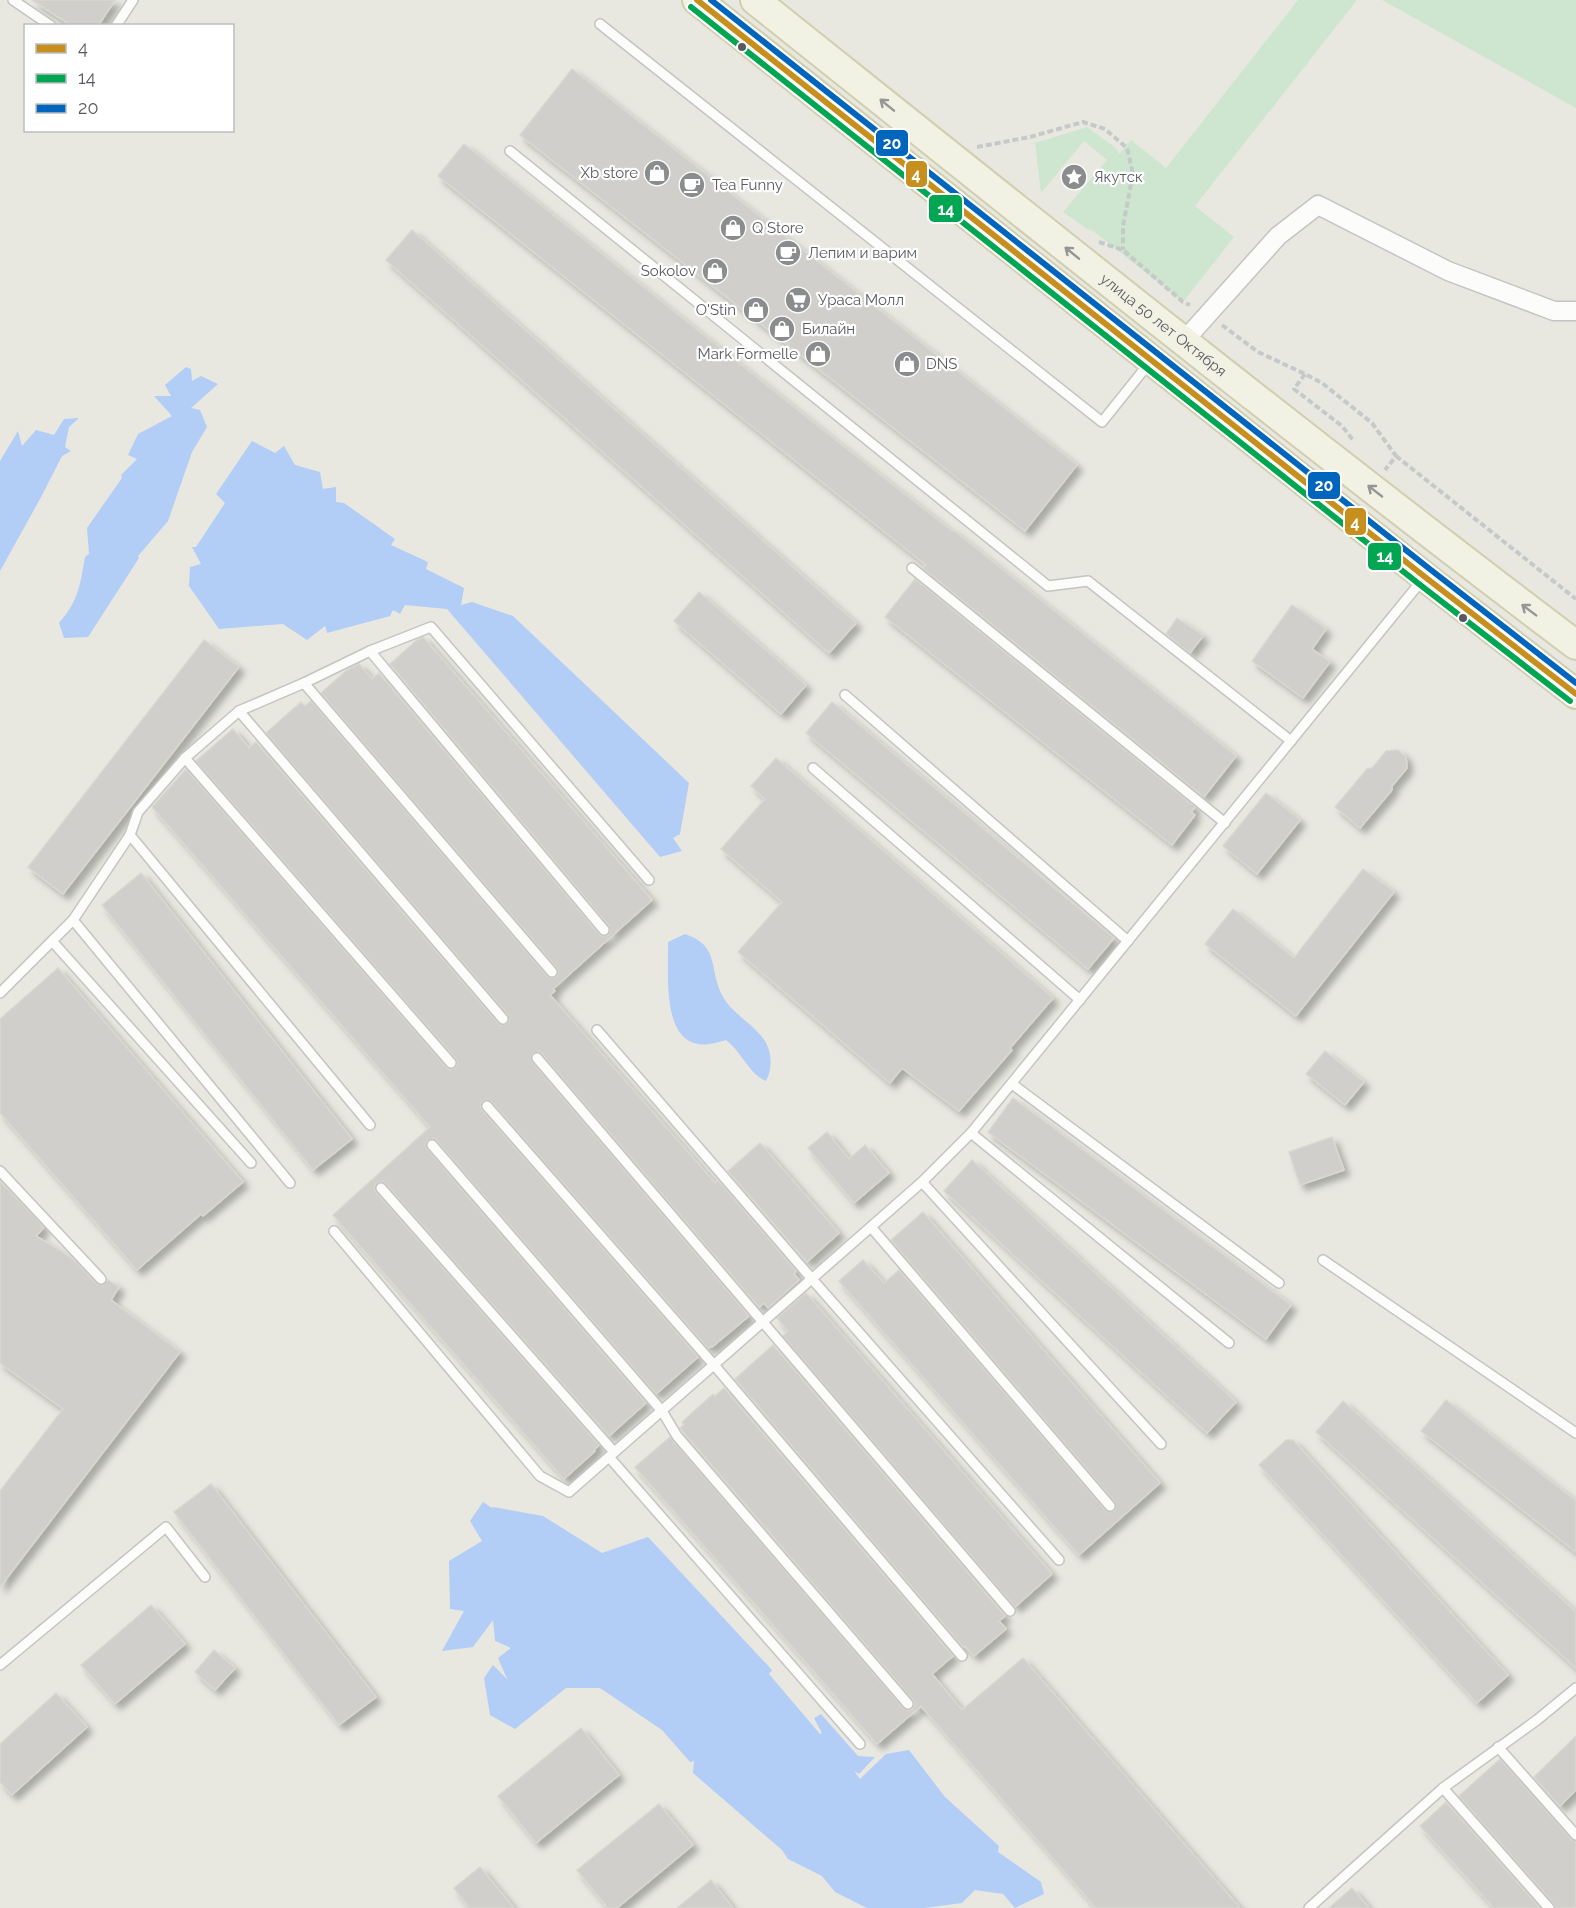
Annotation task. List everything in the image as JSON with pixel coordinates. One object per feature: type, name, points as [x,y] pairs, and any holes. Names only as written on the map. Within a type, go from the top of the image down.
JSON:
[{"type":"main road","points":[[697,0],[1576,694]]},
{"type":"main road","name":"улица 50 лет Октября","points":[[755,0],[1183,342],[1576,645]]},
{"type":"street","points":[[1183,342],[1278,236],[1318,205],[1448,271],[1554,311],[1576,311]]},
{"type":"lane","points":[[13,0],[48,24]]},
{"type":"lane","points":[[117,24],[133,0]]},
{"type":"lane","points":[[600,24],[1102,422],[1151,360]]},
{"type":"lane","points":[[510,151],[1048,586],[1088,581],[1291,741]]},
{"type":"lane","points":[[912,568],[1225,823]]},
{"type":"lane","points":[[334,1231],[540,1476],[569,1492],[922,1182],[971,1133],[1425,577]]},
{"type":"lane","points":[[0,993],[72,920],[130,835],[138,812],[185,758],[239,711],[370,651],[431,627],[649,880]]},
{"type":"lane","points":[[370,651],[604,930]]},
{"type":"lane","points":[[304,683],[552,972]]},
{"type":"lane","points":[[845,695],[1128,941]]},
{"type":"lane","points":[[239,711],[503,1019]]},
{"type":"lane","points":[[185,758],[451,1063]]},
{"type":"lane","points":[[813,768],[1080,1000]]},
{"type":"lane","points":[[130,835],[370,1125]]},
{"type":"lane","points":[[72,920],[290,1182]]},
{"type":"lane","points":[[52,941],[251,1163]]},
{"type":"lane","points":[[597,1030],[1059,1560]]},
{"type":"lane","points":[[537,1059],[1010,1611]]},
{"type":"lane","points":[[1012,1084],[1279,1283]]},
{"type":"lane","points":[[487,1106],[714,1365],[962,1656]]},
{"type":"lane","points":[[971,1133],[1229,1343]]},
{"type":"lane","points":[[432,1144],[662,1411],[677,1436],[908,1704]]},
{"type":"lane","points":[[0,1171],[101,1279]]},
{"type":"lane","points":[[922,1182],[1161,1443]]},
{"type":"lane","points":[[381,1188],[860,1744]]},
{"type":"lane","points":[[871,1227],[1110,1506]]},
{"type":"lane","points":[[1323,1260],[1576,1433]]},
{"type":"lane","points":[[0,1665],[166,1527],[206,1577]]},
{"type":"lane","points":[[1309,1908],[1443,1788],[1537,1720],[1576,1688]]},
{"type":"lane","points":[[1498,1746],[1576,1835]]},
{"type":"lane","points":[[1443,1788],[1549,1908]]},
{"type":"path","points":[[982,155],[974,148],[1030,137],[1083,122],[1106,129],[1127,148],[1133,174],[1123,226],[1123,250]]},
{"type":"path","points":[[1089,238],[1123,250],[1183,302],[1207,313],[1258,352],[1322,383],[1372,423],[1396,456],[1576,599]]},
{"type":"path","points":[[1305,374],[1294,389],[1342,426],[1355,443]]},
{"type":"path","points":[[1380,476],[1396,456]]},
{"type":"green space","points":[[1298,0],[1357,0],[1195,206],[1234,237],[1183,302],[1093,231],[1063,212],[1107,160],[1084,141],[1041,193],[1035,143],[1087,127],[1116,148],[1119,154],[1131,140],[1166,168]]},
{"type":"green space","points":[[1382,0],[1576,0],[1576,108]]},
{"type":"water","points":[[186,367],[191,369],[192,381],[201,376],[218,384],[191,408],[200,410],[207,427],[192,452],[168,521],[138,556],[139,558],[88,637],[64,638],[59,623],[75,599],[85,557],[89,554],[87,528],[122,478],[121,475],[137,459],[128,455],[138,434],[172,416],[154,396],[171,396],[165,385]]},
{"type":"water","points":[[79,418],[69,427],[65,447],[71,451],[62,456],[0,571],[0,461],[18,431],[22,446],[36,430],[54,435],[64,419]]},
{"type":"water","points":[[252,441],[275,453],[284,446],[295,465],[320,472],[323,489],[336,487],[336,502],[344,503],[395,539],[391,545],[428,562],[426,569],[464,588],[461,605],[472,602],[513,616],[689,783],[680,834],[673,838],[682,851],[660,857],[447,609],[405,605],[400,614],[393,610],[390,616],[327,633],[325,626],[307,640],[283,624],[219,629],[189,586],[190,567],[201,564],[192,547],[196,547],[225,503],[216,494]]},
{"type":"water","points":[[685,934],[704,945],[712,960],[723,997],[767,1045],[771,1063],[766,1081],[754,1073],[726,1040],[698,1044],[686,1039],[678,1029],[673,1016],[668,985],[668,942]]},
{"type":"water","points":[[483,1502],[492,1508],[543,1516],[602,1553],[648,1537],[772,1670],[769,1674],[820,1734],[822,1733],[814,1718],[821,1714],[858,1756],[875,1757],[859,1774],[854,1771],[860,1779],[886,1754],[909,1750],[945,1797],[999,1846],[998,1852],[1041,1882],[1044,1894],[1015,1908],[1003,1894],[975,1890],[962,1903],[924,1908],[867,1908],[835,1892],[822,1876],[788,1859],[782,1850],[693,1773],[694,1761],[690,1762],[662,1730],[600,1688],[566,1688],[515,1729],[490,1715],[484,1678],[493,1665],[507,1679],[498,1658],[511,1648],[495,1641],[493,1620],[473,1647],[442,1651],[464,1611],[450,1609],[449,1561],[482,1541],[470,1521]]},
{"type":"building","points":[[32,0],[115,0],[99,24],[69,24]]},
{"type":"building","name":"Ураса Молл","points":[[572,69],[1077,465],[1025,531],[520,135]]},
{"type":"building","points":[[464,144],[1236,756],[1204,797],[923,568],[926,565],[438,176]]},
{"type":"building","points":[[412,230],[856,623],[829,653],[386,260]]},
{"type":"building","points":[[915,579],[1195,807],[1191,812],[1195,815],[1172,845],[885,617]]},
{"type":"building","points":[[699,592],[806,685],[781,714],[674,621]]},
{"type":"building","points":[[1292,605],[1326,629],[1312,649],[1330,662],[1303,698],[1252,661]]},
{"type":"building","points":[[1177,618],[1203,636],[1190,653],[1166,634]]},
{"type":"building","points":[[423,637],[652,900],[553,989],[555,991],[550,995],[715,1183],[718,1180],[796,1271],[794,1274],[799,1280],[768,1308],[764,1303],[759,1307],[542,1054],[533,1053],[532,1062],[749,1316],[708,1348],[492,1102],[483,1101],[480,1104],[482,1110],[698,1357],[656,1394],[437,1141],[434,1138],[428,1140],[427,1149],[646,1403],[609,1436],[386,1184],[383,1181],[377,1183],[374,1186],[376,1192],[599,1445],[564,1479],[333,1215],[430,1127],[152,807],[186,769],[446,1067],[449,1070],[455,1068],[458,1065],[456,1059],[196,761],[233,729],[249,748],[256,742],[498,1023],[507,1024],[508,1015],[266,733],[301,702],[305,706],[311,701],[547,976],[556,977],[557,968],[321,693],[347,670],[359,664],[372,679],[379,673],[599,934],[608,935],[609,926],[390,664]]},
{"type":"building","points":[[204,640],[239,667],[63,894],[28,867]]},
{"type":"building","points":[[832,702],[1114,938],[1088,969],[806,733]]},
{"type":"building","points":[[1398,750],[1406,757],[1407,768],[1360,828],[1335,807],[1367,769],[1372,768],[1386,751]]},
{"type":"building","points":[[776,758],[1053,998],[959,1111],[902,1068],[890,1083],[738,952],[782,902],[721,849],[765,799],[751,786]]},
{"type":"building","points":[[1266,793],[1300,820],[1257,874],[1223,846]]},
{"type":"building","points":[[1363,869],[1394,892],[1296,1016],[1205,944],[1233,909],[1294,958]]},
{"type":"building","points":[[141,873],[352,1139],[313,1170],[102,905]]},
{"type":"building","points":[[58,968],[243,1182],[203,1216],[201,1214],[137,1270],[0,1113],[0,1019]]},
{"type":"building","points":[[1325,1051],[1364,1082],[1345,1105],[1306,1074]]},
{"type":"building","points":[[1013,1098],[1291,1305],[1266,1339],[988,1132]]},
{"type":"building","points":[[827,1132],[849,1159],[865,1145],[889,1173],[854,1203],[808,1148]]},
{"type":"building","points":[[1332,1137],[1344,1170],[1300,1185],[1289,1152]]},
{"type":"building","points":[[760,1143],[839,1233],[807,1262],[728,1171]]},
{"type":"building","points":[[972,1160],[1236,1402],[1207,1433],[944,1191]]},
{"type":"building","points":[[0,1181],[44,1227],[36,1236],[72,1258],[97,1284],[103,1285],[108,1280],[119,1287],[111,1300],[180,1352],[0,1587],[0,1491],[63,1409],[0,1363]]},
{"type":"building","points":[[923,1212],[1160,1483],[1079,1555],[839,1281],[863,1260],[884,1283],[899,1270],[1105,1510],[1114,1511],[1115,1502],[891,1240]]},
{"type":"building","points":[[806,1293],[1052,1574],[1015,1607],[783,1336],[788,1331],[777,1318]]},
{"type":"building","points":[[773,1345],[1005,1616],[999,1621],[1006,1629],[974,1656],[965,1646],[963,1647],[735,1379]]},
{"type":"building","points":[[724,1388],[953,1656],[932,1674],[962,1710],[1023,1658],[1240,1908],[1096,1908],[921,1706],[877,1744],[635,1467],[670,1437],[903,1708],[909,1711],[913,1709],[915,1703],[913,1700],[680,1428],[684,1425],[682,1422],[713,1394],[715,1396]]},
{"type":"building","points":[[1446,1400],[1576,1501],[1576,1552],[1421,1431]]},
{"type":"building","points":[[1343,1401],[1576,1612],[1576,1668],[1316,1432]]},
{"type":"building","points":[[1286,1440],[1293,1440],[1508,1675],[1477,1703],[1259,1465]]},
{"type":"building","points":[[211,1484],[376,1697],[339,1725],[174,1512]]},
{"type":"building","points":[[151,1605],[185,1644],[115,1704],[81,1665]]},
{"type":"building","points":[[214,1650],[235,1668],[215,1690],[195,1672]]},
{"type":"building","points":[[56,1693],[87,1727],[12,1795],[0,1782],[0,1744]]},
{"type":"building","points":[[581,1728],[619,1775],[536,1843],[498,1796]]},
{"type":"building","points":[[1576,1736],[1576,1790],[1560,1806],[1534,1777]]},
{"type":"building","points":[[1500,1759],[1576,1842],[1576,1908],[1556,1908],[1459,1796]]},
{"type":"building","points":[[1446,1802],[1540,1908],[1494,1908],[1420,1826]]},
{"type":"building","points":[[659,1804],[693,1845],[617,1908],[608,1908],[577,1870]]},
{"type":"building","points":[[480,1867],[514,1908],[470,1908],[454,1888]]},
{"type":"building","points":[[711,1880],[733,1908],[677,1908]]},
{"type":"building","points":[[1352,1888],[1369,1908],[1329,1908]]},
{"type":"transit line","name":"4","points":[[697,0],[1576,694]]},
{"type":"transit line","name":"20","points":[[711,0],[1576,683]]},
{"type":"transit line","name":"14","points":[[691,7],[1570,701]]},
{"type":"place","name":"Xb store","points":[[657,173]]},
{"type":"place","name":"Якутск","points":[[1074,177]]},
{"type":"place","name":"Tea Funny","points":[[692,185]]},
{"type":"place","name":"Q Store","points":[[733,228]]},
{"type":"place","name":"Лепим и варим","points":[[788,253]]},
{"type":"place","name":"Sokolov","points":[[715,271]]},
{"type":"place","name":"Ураса Молл","points":[[798,300]]},
{"type":"place","name":"O'Stin","points":[[756,310]]},
{"type":"place","name":"Билайн","points":[[782,329]]},
{"type":"place","name":"Mark Formelle","points":[[818,354]]},
{"type":"place","name":"DNS","points":[[907,364]]}]
